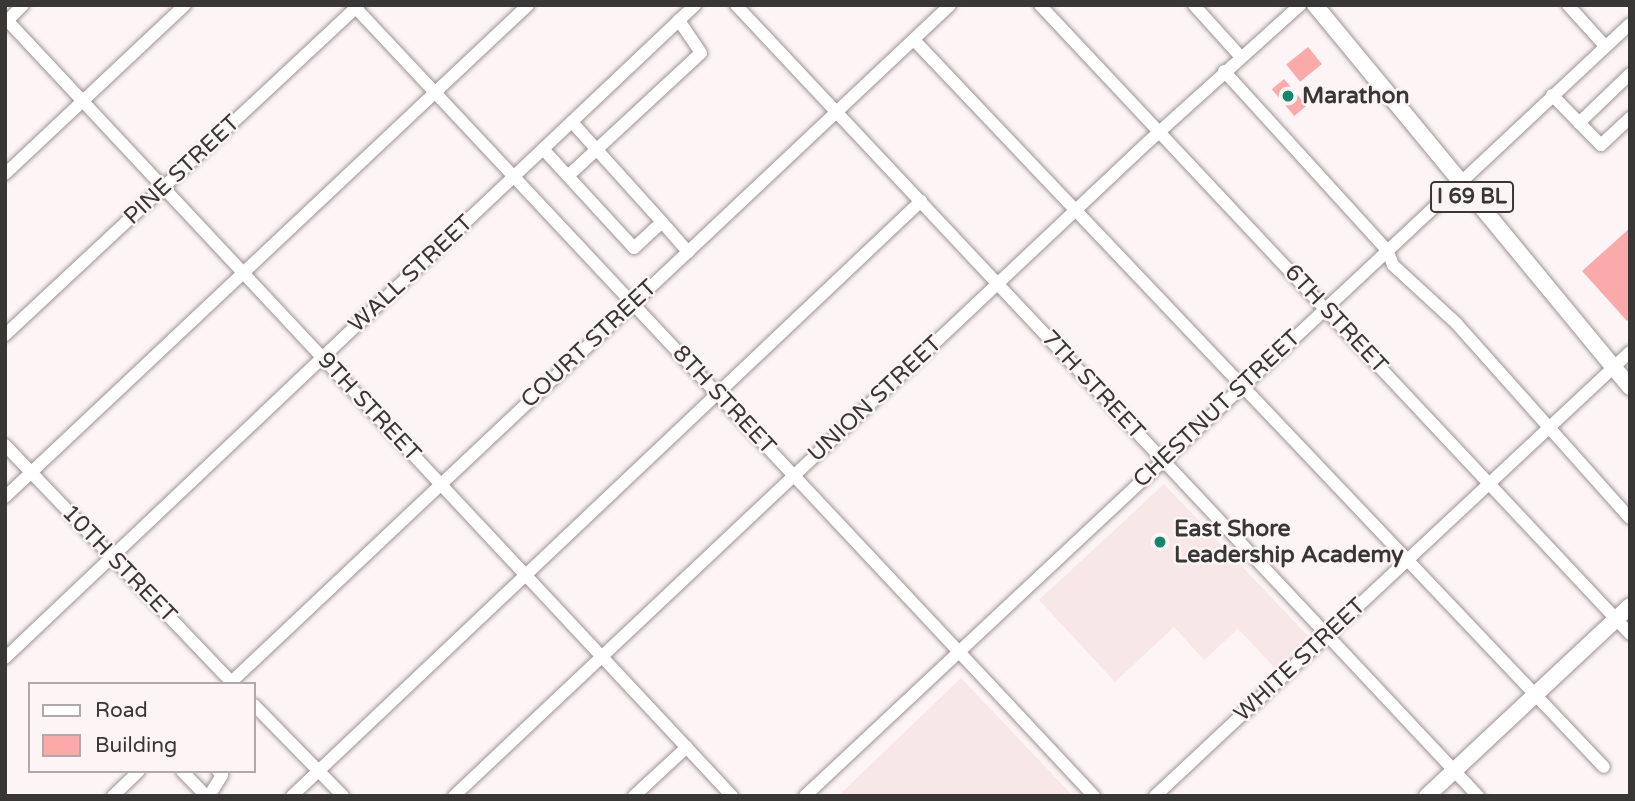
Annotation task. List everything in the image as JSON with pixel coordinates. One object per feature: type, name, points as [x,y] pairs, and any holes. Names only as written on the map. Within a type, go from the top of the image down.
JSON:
[{"type":"main road","name":"I 69 BL","points":[[1315,5],[1630,387]]},
{"type":"main road","points":[[1427,796],[1630,606]]},
{"type":"street","points":[[6,21],[23,5]]},
{"type":"street","points":[[5,174],[81,99],[185,5]]},
{"type":"street","points":[[5,497],[528,5]]},
{"type":"street","name":"WALL STREET","points":[[5,657],[695,5]]},
{"type":"street","name":"7TH STREET","points":[[736,5],[1478,796]]},
{"type":"street","name":"COURT STREET","points":[[232,682],[950,5]]},
{"type":"street","name":"6TH STREET","points":[[1040,5],[1630,634]]},
{"type":"street","points":[[1194,5],[1240,55]]},
{"type":"street","name":"UNION STREET","points":[[454,796],[1240,55],[1300,5]]},
{"type":"street","points":[[1568,5],[1605,46]]},
{"type":"street","name":"8TH STREET","points":[[356,6],[1094,796]]},
{"type":"street","name":"PINE STREET","points":[[5,335],[356,6]]},
{"type":"street","points":[[568,176],[701,53],[679,20]]},
{"type":"street","name":"9TH STREET","points":[[6,21],[732,796]]},
{"type":"street","name":"CHESTNUT STREET","points":[[805,796],[1459,181],[1630,24]]},
{"type":"street","points":[[914,40],[1244,384],[1604,767]]},
{"type":"street","points":[[1224,71],[1387,250],[1393,265],[1456,323],[1546,428],[1630,518]]},
{"type":"street","points":[[1579,123],[1630,74]]},
{"type":"street","points":[[1552,95],[1601,145],[1630,118]]},
{"type":"street","points":[[572,122],[688,252]]},
{"type":"street","points":[[543,149],[634,248],[662,222]]},
{"type":"street","points":[[292,796],[317,769],[921,201]]},
{"type":"street","name":"WHITE STREET","points":[[1155,796],[1630,352]]},
{"type":"street","name":"10TH STREET","points":[[5,445],[230,682]]},
{"type":"street","points":[[256,707],[343,796]]},
{"type":"street","points":[[634,796],[687,747]]},
{"type":"street","points":[[113,796],[137,773]]},
{"type":"street","points":[[183,773],[208,796],[222,775],[220,773]]},
{"type":"shaded area","name":"East Shore Leadership Academy","points":[[1164,484],[1308,636],[1275,668],[1238,629],[1204,660],[1174,627],[1115,682],[1039,600]]},
{"type":"shaded area","points":[[961,678],[1073,796],[838,796]]},
{"type":"building","points":[[1308,47],[1322,64],[1300,82],[1286,65]]},
{"type":"building","points":[[1284,79],[1306,106],[1294,116],[1272,89]]},
{"type":"building","points":[[1630,228],[1630,318],[1627,321],[1582,271]]},
{"type":"place","name":"Marathon","points":[[1288,96]]},
{"type":"place","name":"East Shore Leadership Academy","points":[[1160,542]]}]
